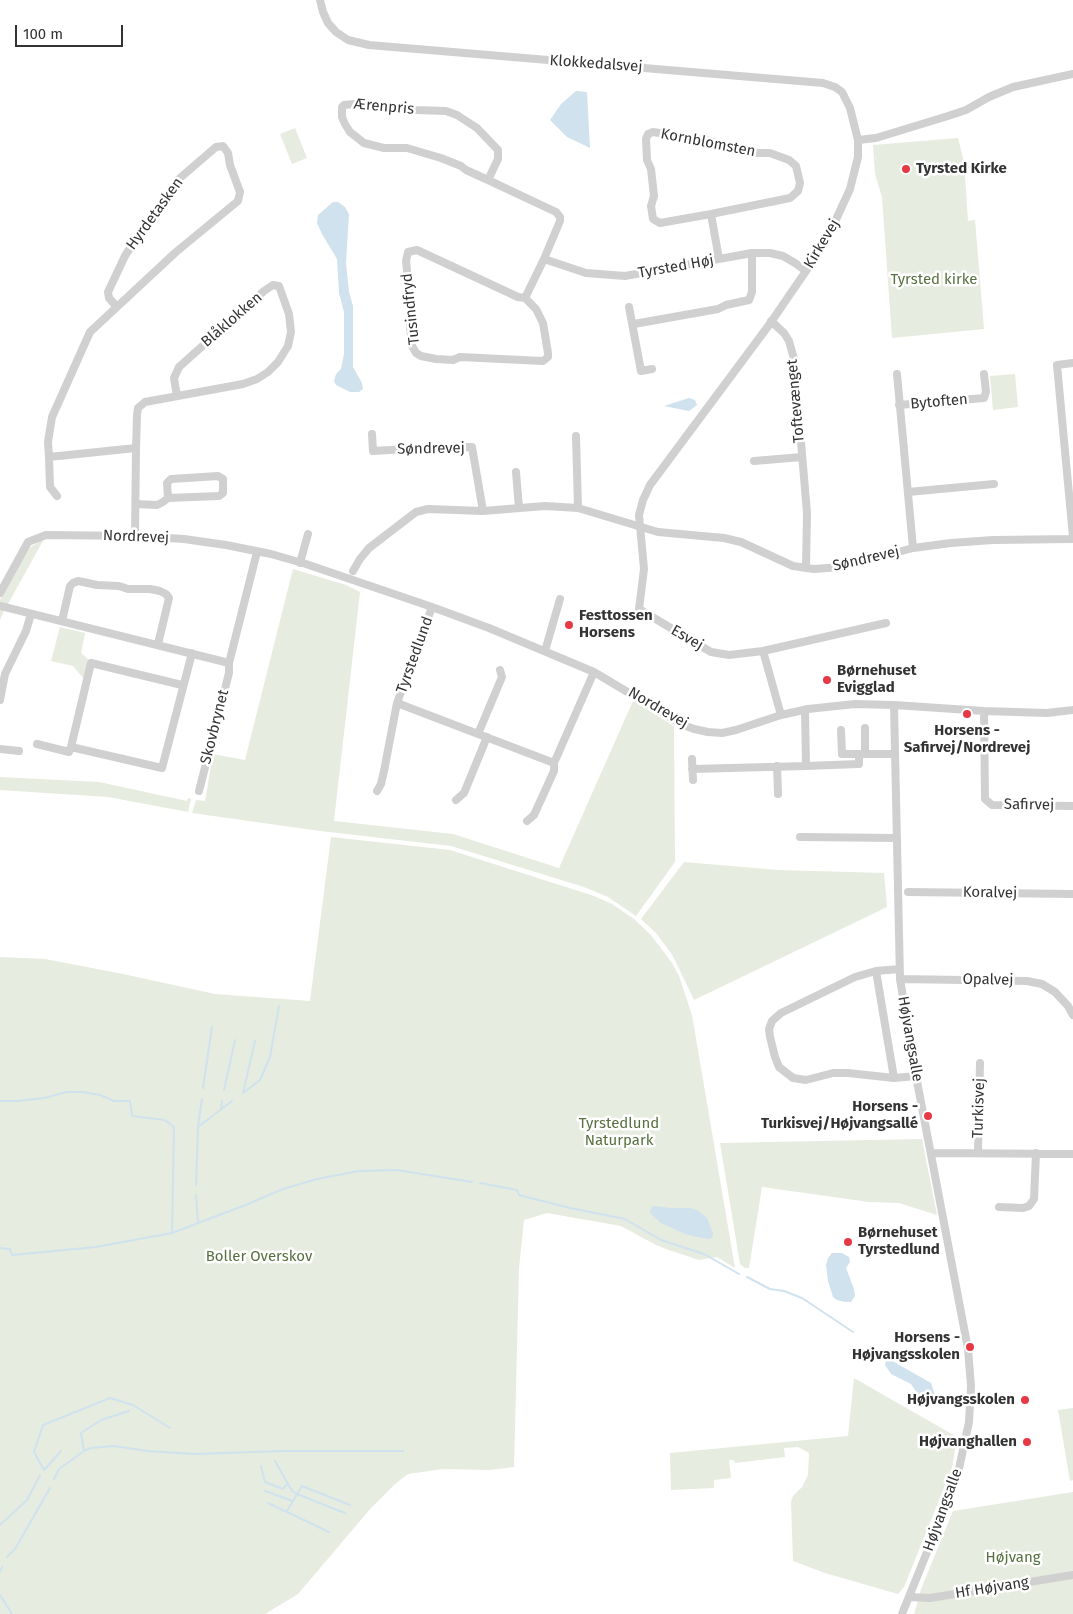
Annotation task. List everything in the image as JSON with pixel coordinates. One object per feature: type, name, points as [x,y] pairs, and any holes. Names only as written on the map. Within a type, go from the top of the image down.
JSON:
[{"type":"street","name":"Klokkedalsvej","points":[[320,0],[328,23],[336,32],[348,40],[369,45],[824,83],[835,87],[846,98],[858,140]]},
{"type":"street","points":[[858,140],[876,138],[966,110],[989,96],[1013,87],[1073,74]]},
{"type":"street","name":"Ærenpris","points":[[488,180],[498,159],[498,150],[477,128],[457,115],[446,111],[354,104],[342,107],[342,117],[345,124],[350,132],[364,143],[384,148],[407,148],[461,166],[488,180],[559,215],[560,221],[544,259]]},
{"type":"street","name":"Kornblomsten","points":[[653,132],[711,141],[721,146],[758,154],[770,153],[789,160],[796,166],[800,183],[798,191],[790,198],[711,214],[660,223],[653,220],[651,206],[654,196],[652,169],[647,160],[646,140],[648,134],[653,132]]},
{"type":"street","name":"Kirkevej","points":[[639,525],[641,507],[650,485],[771,321],[828,237],[850,189],[858,158],[858,140]]},
{"type":"street","name":"Hyrdetasken","points":[[57,496],[50,487],[48,442],[52,417],[90,332],[116,306],[238,201],[240,192],[230,165],[228,153],[223,146],[216,147],[180,178],[137,237],[110,284],[108,297],[116,306]]},
{"type":"street","points":[[711,214],[720,259]]},
{"type":"street","name":"Tusindfryd","points":[[417,250],[518,297],[525,298],[536,309],[544,323],[548,357],[543,361],[460,358],[436,360],[421,356],[416,353],[412,346],[407,255],[410,251],[417,250]]},
{"type":"street","points":[[634,324],[718,309],[726,305],[749,300],[752,292],[752,253]]},
{"type":"street","name":"Tyrsted Høj","points":[[544,259],[586,273],[624,276],[752,253],[770,253],[783,256],[806,271]]},
{"type":"street","points":[[525,298],[544,259]]},
{"type":"street","name":"Blåklokken","points":[[136,448],[136,415],[138,408],[145,402],[243,384],[257,379],[278,362],[288,346],[291,332],[289,314],[279,286],[272,285],[264,291],[179,367],[174,378],[177,396]]},
{"type":"street","points":[[629,307],[634,324],[641,371],[652,369]]},
{"type":"street","name":"Toftevænget","points":[[771,321],[784,333],[789,341],[794,359],[807,513],[806,568]]},
{"type":"street","points":[[1073,363],[1057,365],[1073,538]]},
{"type":"street","name":"Bytoften","points":[[897,374],[913,548]]},
{"type":"street","name":"Bytoften","points":[[899,405],[984,398],[986,392],[984,374]]},
{"type":"street","name":"Søndrevej","points":[[372,434],[373,451],[472,448],[483,511]]},
{"type":"street","points":[[576,436],[578,508]]},
{"type":"street","points":[[49,457],[136,448],[135,536]]},
{"type":"street","name":"Toftevænget","points":[[754,461],[802,458]]},
{"type":"street","points":[[516,472],[519,508]]},
{"type":"street","points":[[136,504],[157,505],[168,498],[218,496],[223,492],[223,479],[218,476],[170,479],[167,483],[168,498]]},
{"type":"street","points":[[908,492],[994,484]]},
{"type":"street","name":"Søndrevej","points":[[353,571],[369,548],[416,512],[440,508],[483,511],[544,506],[578,508],[658,532],[724,538],[741,542],[793,566],[806,568],[841,567],[913,548],[993,540],[1073,538]]},
{"type":"street","name":"Esvej","points":[[639,525],[644,569],[639,609],[711,652],[730,655],[763,651],[886,623]]},
{"type":"street","points":[[300,563],[308,534]]},
{"type":"street","name":"Nordrevej","points":[[0,593],[28,542],[46,535],[184,538],[226,545],[300,563],[432,607],[594,672],[680,724],[708,732],[736,730],[781,715],[855,704],[1047,714],[1073,710]]},
{"type":"street","name":"Skovbrynet","points":[[199,791],[257,552]]},
{"type":"street","points":[[62,621],[70,586],[73,583],[84,582],[137,590],[150,589],[160,591],[169,598],[158,644]]},
{"type":"street","points":[[545,651],[560,599]]},
{"type":"street","points":[[0,606],[229,663]]},
{"type":"street","name":"Tyrstedlund","points":[[377,791],[384,771],[397,702],[432,607]]},
{"type":"street","points":[[0,700],[5,674],[26,631],[32,614]]},
{"type":"street","points":[[763,651],[781,715]]},
{"type":"street","points":[[71,746],[162,768],[182,693],[182,685],[192,653]]},
{"type":"street","points":[[37,744],[68,752],[90,662],[182,685]]},
{"type":"street","points":[[478,734],[502,677],[500,670]]},
{"type":"street","points":[[527,821],[534,815],[554,771],[554,763],[594,672]]},
{"type":"street","name":"Tyrstedlund","points":[[397,702],[554,763]]},
{"type":"street","name":"Højvangsalle","points":[[894,705],[900,979],[916,1076],[968,1349],[970,1378],[970,1410],[964,1452],[957,1478],[902,1614]]},
{"type":"street","points":[[806,710],[806,766]]},
{"type":"street","name":"Safirvej","points":[[984,711],[984,799],[992,805],[1073,806]]},
{"type":"street","points":[[692,769],[859,764],[865,728]]},
{"type":"street","points":[[841,730],[842,754],[895,754]]},
{"type":"street","points":[[456,800],[464,793],[487,737]]},
{"type":"street","points":[[0,749],[19,750]]},
{"type":"street","points":[[692,758],[693,780]]},
{"type":"street","points":[[777,766],[778,794]]},
{"type":"street","points":[[800,837],[897,838]]},
{"type":"street","name":"Koralvej","points":[[908,892],[1073,894]]},
{"type":"street","points":[[899,969],[876,971],[855,977],[781,1013],[772,1021],[769,1029],[770,1037],[779,1067],[793,1078],[806,1080],[833,1073],[894,1078],[916,1076]]},
{"type":"street","points":[[876,971],[894,1078]]},
{"type":"street","name":"Opalvej","points":[[900,979],[1027,981],[1042,984],[1070,1004],[1073,1015]]},
{"type":"street","name":"Turkisvej","points":[[978,1152],[980,1063]]},
{"type":"street","name":"Turkisvej","points":[[931,1153],[1073,1154]]},
{"type":"street","points":[[999,1207],[1023,1208],[1029,1206],[1034,1199],[1036,1153]]},
{"type":"street","name":"Hf Højvang","points":[[910,1596],[930,1598],[1073,1575]]},
{"type":"green space","points":[[295,128],[307,158],[292,164],[280,134]]},
{"type":"green space","name":"Tyrsted kirke","points":[[958,138],[964,162],[968,221],[975,220],[984,329],[892,338],[882,197],[875,174],[873,145]]},
{"type":"green space","points":[[1015,374],[1018,407],[993,410],[990,376]]},
{"type":"green space","points":[[44,539],[0,620],[0,600],[20,562],[29,548]]},
{"type":"green space","points":[[293,569],[346,585],[360,592],[334,821],[453,834],[559,868],[633,701],[674,726],[675,862],[636,916],[608,897],[584,887],[451,846],[320,831],[192,813],[196,800],[205,801],[213,754],[245,760]]},
{"type":"green space","points":[[60,627],[85,633],[81,653],[88,659],[84,679],[73,666],[51,661]]},
{"type":"green space","points":[[0,777],[99,782],[187,801],[188,798],[191,799],[188,812],[108,797],[0,790]]},
{"type":"green space","name":"Boller Overskov","points":[[331,837],[450,850],[594,896],[612,904],[634,919],[651,935],[672,963],[679,976],[692,1015],[735,1268],[717,1257],[699,1260],[669,1250],[621,1226],[547,1213],[524,1220],[519,1268],[514,1467],[490,1470],[443,1469],[408,1474],[371,1508],[298,1594],[265,1614],[0,1614],[0,957],[45,959],[215,994],[310,1001]]},
{"type":"green space","points":[[684,862],[778,870],[884,873],[887,907],[694,1000],[673,956],[656,933],[641,919]]},
{"type":"green space","points":[[922,1139],[937,1215],[899,1203],[869,1202],[762,1187],[749,1268],[745,1268],[740,1264],[720,1143]]},
{"type":"green space","points":[[854,1378],[957,1437],[952,1468],[904,1587],[898,1594],[825,1573],[793,1561],[791,1502],[793,1496],[802,1487],[808,1475],[809,1453],[798,1447],[784,1448],[785,1457],[735,1463],[734,1460],[729,1460],[731,1478],[714,1480],[714,1488],[671,1490],[670,1453],[848,1436]]},
{"type":"green space","points":[[1073,1408],[1073,1480],[1070,1481],[1058,1410]]},
{"type":"green space","name":"Højvang","points":[[1073,1492],[1073,1614],[914,1614],[921,1589],[953,1511]]},
{"type":"water","points":[[576,91],[587,92],[590,148],[567,137],[550,120],[561,104]]},
{"type":"water","points":[[333,202],[338,202],[345,207],[349,214],[346,263],[349,292],[353,306],[353,367],[362,383],[363,389],[359,392],[350,392],[336,385],[334,381],[336,374],[341,369],[344,354],[344,312],[339,293],[337,259],[317,223],[318,215]]},
{"type":"water","points":[[689,398],[695,400],[697,405],[689,411],[664,406]]},
{"type":"water","points":[[651,1207],[697,1210],[707,1218],[713,1236],[710,1239],[685,1234],[661,1223],[650,1213]]},
{"type":"water","points":[[832,1253],[842,1253],[849,1257],[850,1262],[846,1268],[855,1296],[851,1302],[837,1300],[833,1297],[826,1265]]},
{"type":"water","points":[[889,1359],[931,1383],[936,1404],[927,1403],[921,1399],[911,1384],[891,1374],[885,1365],[886,1360]]},
{"type":"waterway","points":[[243,1093],[260,1080],[270,1057],[279,1006]]},
{"type":"waterway","points":[[203,1088],[212,1027]]},
{"type":"waterway","points":[[224,1090],[235,1040]]},
{"type":"waterway","points":[[243,1093],[255,1041]]},
{"type":"waterway","points":[[0,1101],[17,1101],[44,1098],[67,1092],[83,1092],[100,1095],[114,1101],[130,1101],[132,1116],[165,1120],[174,1127],[172,1233]]},
{"type":"waterway","points":[[198,1126],[202,1099]]},
{"type":"waterway","points":[[221,1108],[222,1101]]},
{"type":"waterway","points":[[196,1185],[198,1127],[232,1101]]},
{"type":"waterway","points":[[0,1248],[10,1249],[12,1255],[96,1247],[172,1233],[283,1189],[317,1179],[359,1171],[397,1170],[472,1182]]},
{"type":"waterway","points":[[480,1183],[517,1190],[519,1195],[570,1208],[625,1219],[661,1240],[704,1254],[739,1274]]},
{"type":"waterway","points":[[196,1195],[198,1223]]},
{"type":"waterway","points":[[747,1277],[770,1289],[784,1291],[802,1298],[853,1332]]},
{"type":"waterway","points":[[61,1451],[44,1470],[34,1452],[43,1425],[110,1398],[133,1405],[170,1428]]},
{"type":"waterway","points":[[84,1451],[81,1433],[101,1420],[129,1411]]},
{"type":"waterway","points":[[54,1479],[59,1469],[84,1451],[91,1448],[114,1446],[147,1451],[195,1454],[283,1451],[403,1451]]},
{"type":"waterway","points":[[275,1461],[292,1491],[345,1513]]},
{"type":"waterway","points":[[261,1466],[265,1482],[283,1489],[287,1484]]},
{"type":"waterway","points":[[0,1525],[27,1500],[40,1475]]},
{"type":"waterway","points":[[287,1511],[302,1486],[350,1505]]},
{"type":"waterway","points":[[7,1557],[15,1549],[50,1488]]},
{"type":"waterway","points":[[265,1491],[293,1501]]},
{"type":"waterway","points":[[268,1503],[329,1532]]},
{"type":"waterway","points":[[0,1572],[2,1567]]},
{"type":"waterway","points":[[0,1595],[12,1614]]},
{"type":"place","name":"Tyrsted Kirke","points":[[906,169]]},
{"type":"place","name":"Festtossen Horsens","points":[[569,625]]},
{"type":"place","name":"Børnehuset Evigglad","points":[[827,680]]},
{"type":"place","name":"Horsens - Safirvej/Nordrevej","points":[[967,714]]},
{"type":"place","name":"Horsens - Turkisvej/Højvangsallé","points":[[928,1116]]},
{"type":"place","name":"Børnehuset Tyrstedlund","points":[[848,1242]]},
{"type":"place","name":"Horsens - Højvangsskolen","points":[[970,1347]]},
{"type":"place","name":"Højvangsskolen","points":[[1025,1400]]},
{"type":"place","name":"Højvanghallen","points":[[1027,1442]]},
{"type":"park label","name":"Tyrstedlund Naturpark","points":[[619,1132]]}]
